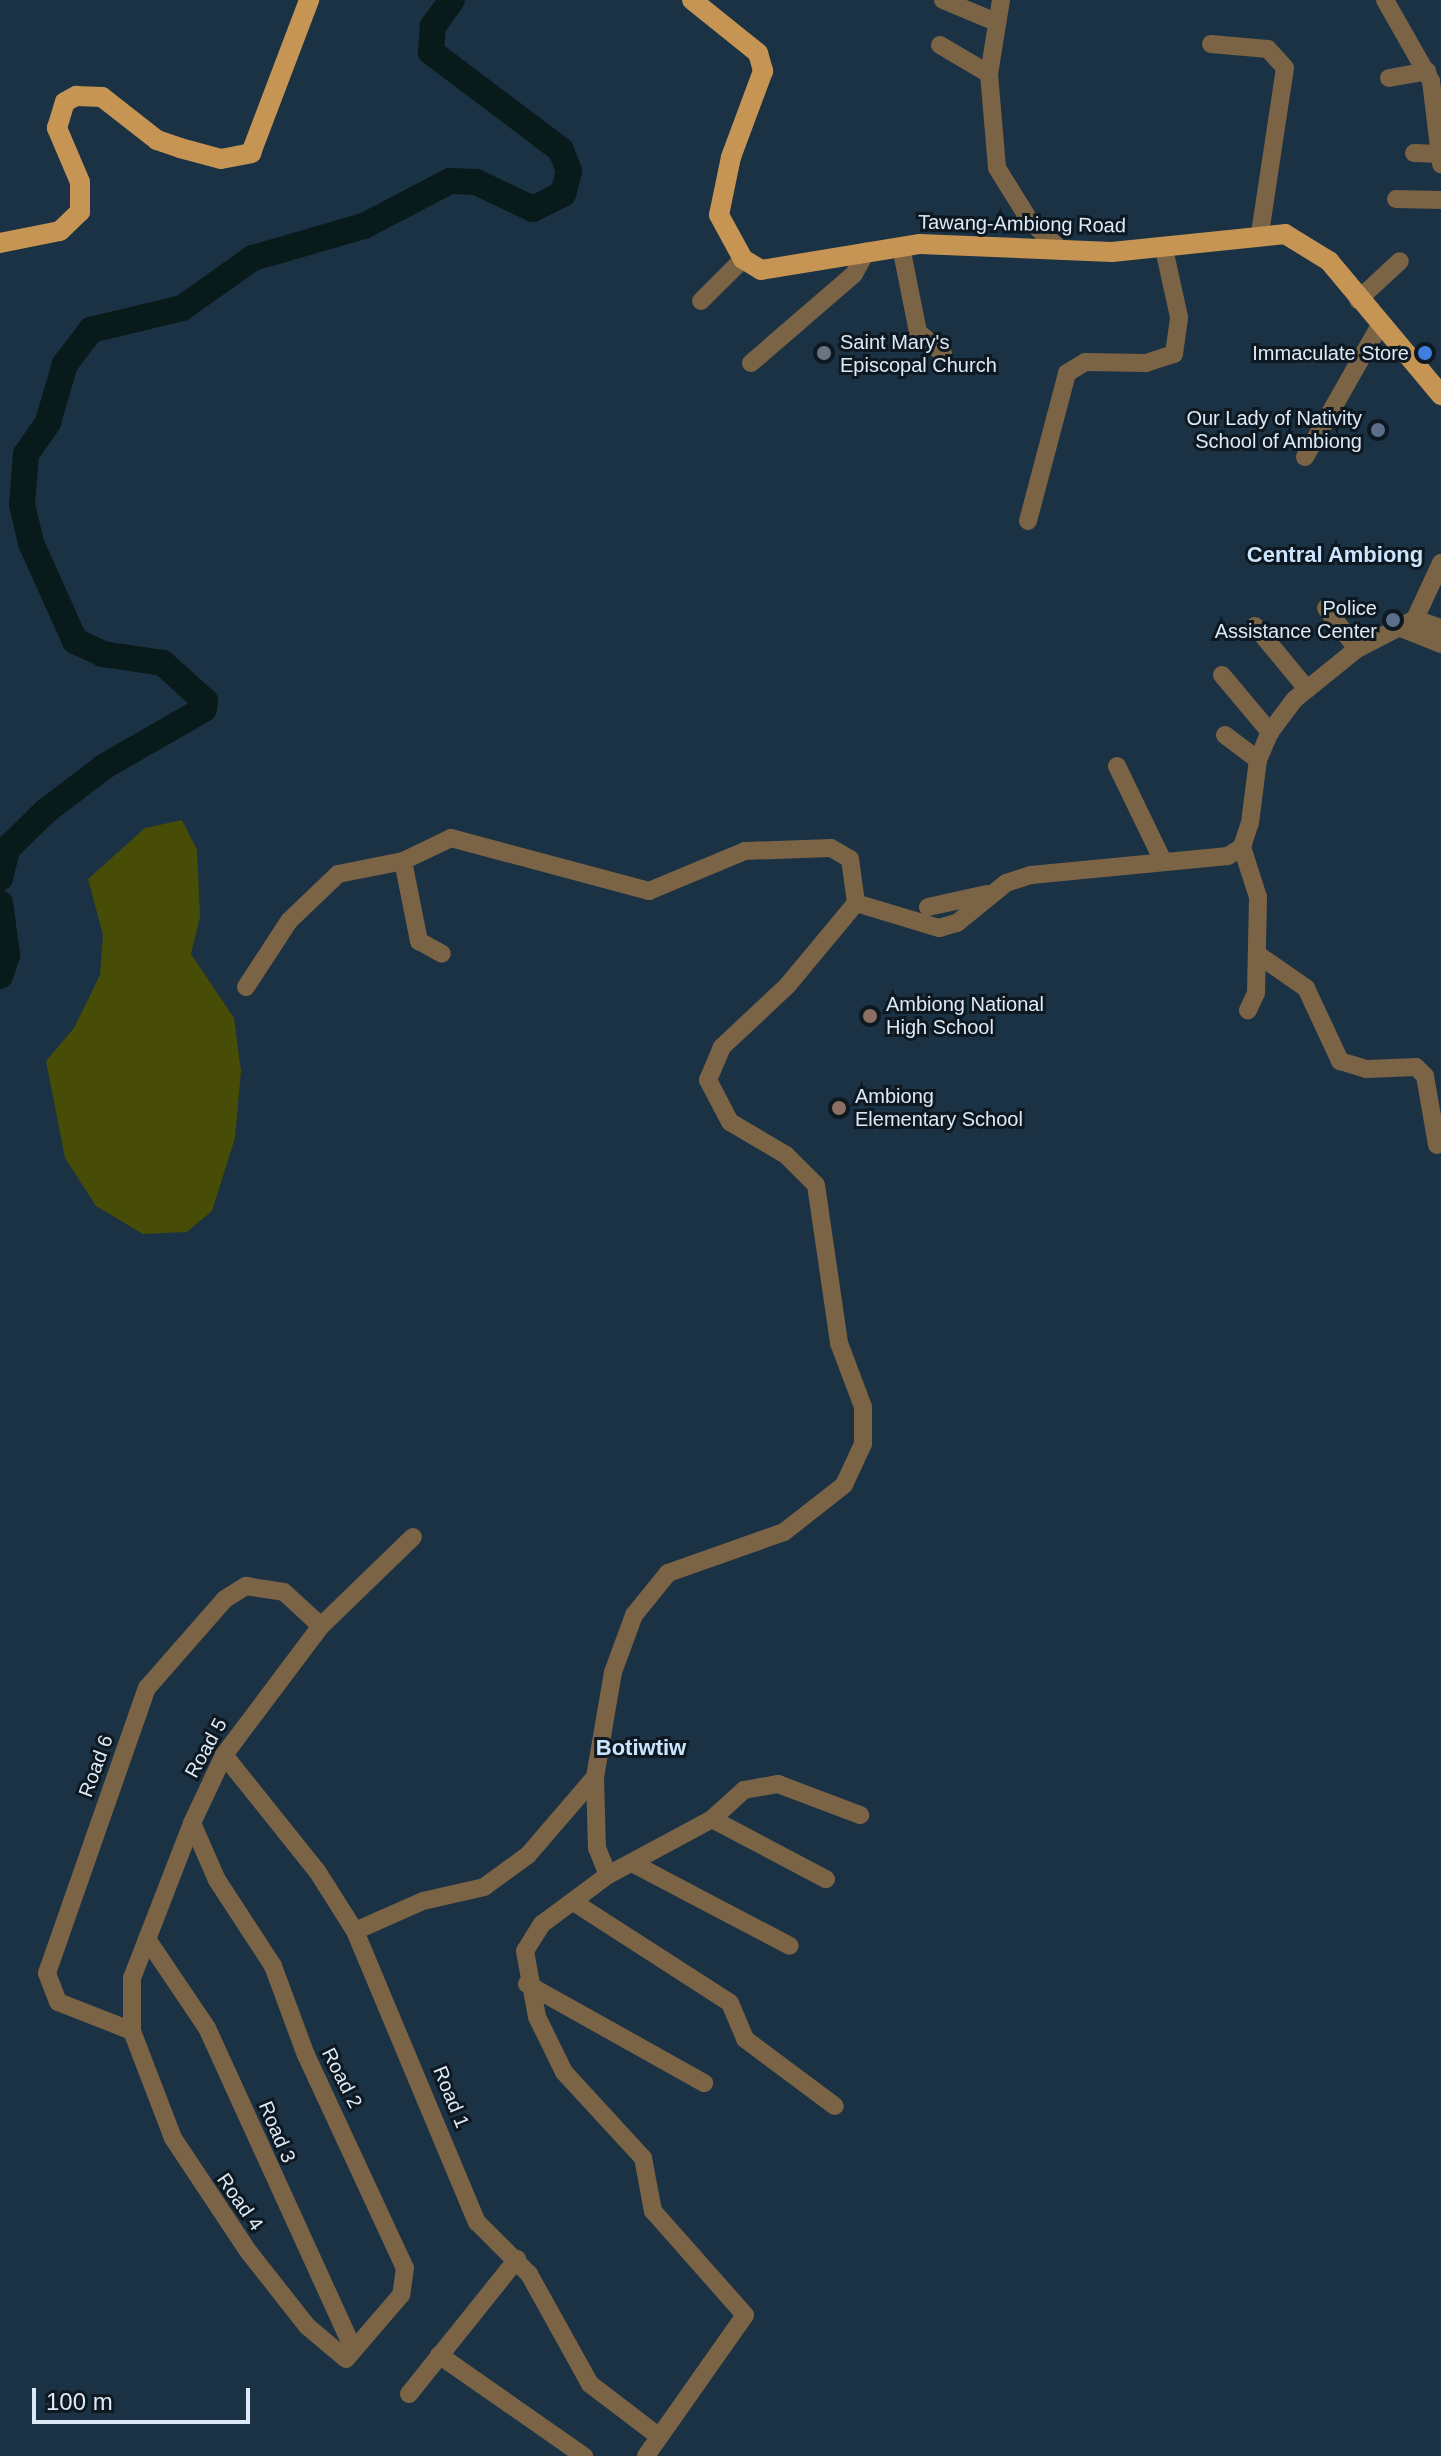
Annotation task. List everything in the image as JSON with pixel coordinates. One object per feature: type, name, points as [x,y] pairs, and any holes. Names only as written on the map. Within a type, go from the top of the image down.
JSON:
[{"type":"main road","points":[[0,243],[60,231],[80,212],[80,182],[57,128],[65,102],[76,96],[102,97],[157,140],[180,148],[221,159],[251,153],[309,0]]},
{"type":"main road","points":[[692,0],[758,53],[763,71],[720,197],[725,235],[743,259]]},
{"type":"main road","name":"Tawang-Ambiong Road","points":[[743,259],[776,270],[901,247],[1062,251],[1164,249],[1260,234],[1313,245],[1379,327],[1441,395]]},
{"type":"street","points":[[943,0],[996,22]]},
{"type":"street","points":[[1001,0],[989,74],[997,168],[1030,221],[1062,251]]},
{"type":"street","points":[[1385,0],[1433,72],[1440,159],[1414,153]]},
{"type":"street","points":[[1211,44],[1268,49],[1285,68],[1260,234]]},
{"type":"street","points":[[940,45],[989,74]]},
{"type":"street","points":[[1389,78],[1433,72]]},
{"type":"street","points":[[1396,199],[1441,200]]},
{"type":"street","points":[[901,247],[918,332],[943,354]]},
{"type":"street","points":[[1028,521],[1067,373],[1085,362],[1146,363],[1174,354],[1179,317],[1164,249]]},
{"type":"street","points":[[751,363],[854,274],[867,251]]},
{"type":"street","points":[[701,301],[743,259]]},
{"type":"street","points":[[1358,300],[1400,261]]},
{"type":"street","points":[[1305,457],[1379,327]]},
{"type":"street","points":[[1248,1010],[1257,954],[1257,883],[1242,847],[1258,760],[1270,732],[1307,689],[1357,649],[1406,623],[1441,563]]},
{"type":"street","points":[[1326,608],[1357,649]]},
{"type":"street","points":[[1406,623],[1441,628]]},
{"type":"street","points":[[1406,623],[1441,644]]},
{"type":"street","points":[[1255,626],[1307,689]]},
{"type":"street","points":[[1222,675],[1270,732]]},
{"type":"street","points":[[1225,735],[1258,760]]},
{"type":"street","points":[[1117,766],[1163,861]]},
{"type":"street","points":[[246,987],[289,921],[338,874],[403,861],[451,838],[649,891],[745,851],[831,848],[850,859],[856,903],[788,985],[722,1047],[708,1080],[730,1122],[786,1155],[816,1185],[839,1343],[863,1407],[863,1444],[844,1485],[784,1532],[668,1573],[649,1589],[613,1672],[595,1777],[597,1848],[608,1875]]},
{"type":"street","points":[[928,907],[990,893],[1031,875],[1228,856],[1242,847]]},
{"type":"street","points":[[403,861],[419,941],[442,954]]},
{"type":"street","points":[[856,903],[939,928],[957,923],[990,893]]},
{"type":"street","points":[[1257,954],[1306,988],[1340,1061],[1366,1069],[1416,1067],[1425,1076],[1437,1145]]},
{"type":"street","name":"Road 5","points":[[132,2031],[132,1978],[192,1823],[224,1755],[321,1626],[413,1537]]},
{"type":"street","name":"Road 6","points":[[132,2031],[58,2002],[47,1973],[147,1688],[225,1599],[246,1586],[284,1592],[321,1626]]},
{"type":"street","name":"Road 1","points":[[224,1755],[355,1931],[477,2222],[517,2259],[573,2363],[657,2435]]},
{"type":"street","points":[[355,1931],[423,1901],[484,1887],[528,1855],[595,1777]]},
{"type":"street","points":[[646,2456],[657,2435],[745,2315],[660,2222],[643,2158],[564,2072],[527,1984],[531,1938],[608,1875],[712,1819],[744,1790],[763,1783],[860,1815]]},
{"type":"street","points":[[712,1819],[826,1879]]},
{"type":"street","name":"Road 2","points":[[192,1823],[217,1880],[273,1966],[306,2055],[405,2268],[401,2295],[353,2349]]},
{"type":"street","points":[[632,1863],[790,1946]]},
{"type":"street","points":[[575,1903],[730,2003],[745,2039],[835,2106]]},
{"type":"street","name":"Road 3","points":[[147,1939],[207,2028],[353,2349]]},
{"type":"street","points":[[527,1984],[704,2083]]},
{"type":"street","name":"Road 4","points":[[132,2031],[173,2138],[203,2188],[307,2326],[338,2359],[353,2349]]},
{"type":"street","points":[[409,2394],[517,2259]]},
{"type":"street","points":[[439,2355],[584,2456]]},
{"type":"green space","points":[[182,820],[197,850],[200,917],[191,954],[234,1018],[241,1071],[235,1138],[212,1211],[187,1232],[143,1234],[96,1206],[65,1158],[46,1061],[74,1028],[100,975],[103,935],[88,879],[145,828]]},
{"type":"waterway","points":[[0,878],[7,849],[46,811],[105,766],[204,709],[205,701],[163,663],[103,654],[75,641],[31,543],[22,504],[26,454],[48,422],[65,364],[91,330],[182,308],[253,258],[364,226],[450,181],[476,182],[533,209],[563,194],[569,171],[561,150],[431,52],[433,26],[452,0]]},
{"type":"waterway","points":[[0,903],[7,955],[0,976]]},
{"type":"place","name":"Saint Mary's Episcopal Church","points":[[824,353]]},
{"type":"place","name":"Immaculate Store","points":[[1425,353]]},
{"type":"place","name":"Our Lady of Nativity School of Ambiong","points":[[1378,430]]},
{"type":"place","name":"Police Assistance Center","points":[[1393,620]]},
{"type":"place","name":"Ambiong National High School","points":[[870,1016]]},
{"type":"place","name":"Ambiong Elementary School","points":[[839,1108]]},
{"type":"district","name":"Central Ambiong","points":[[1335,555]]},
{"type":"district","name":"Botiwtiw","points":[[641,1748]]}]
